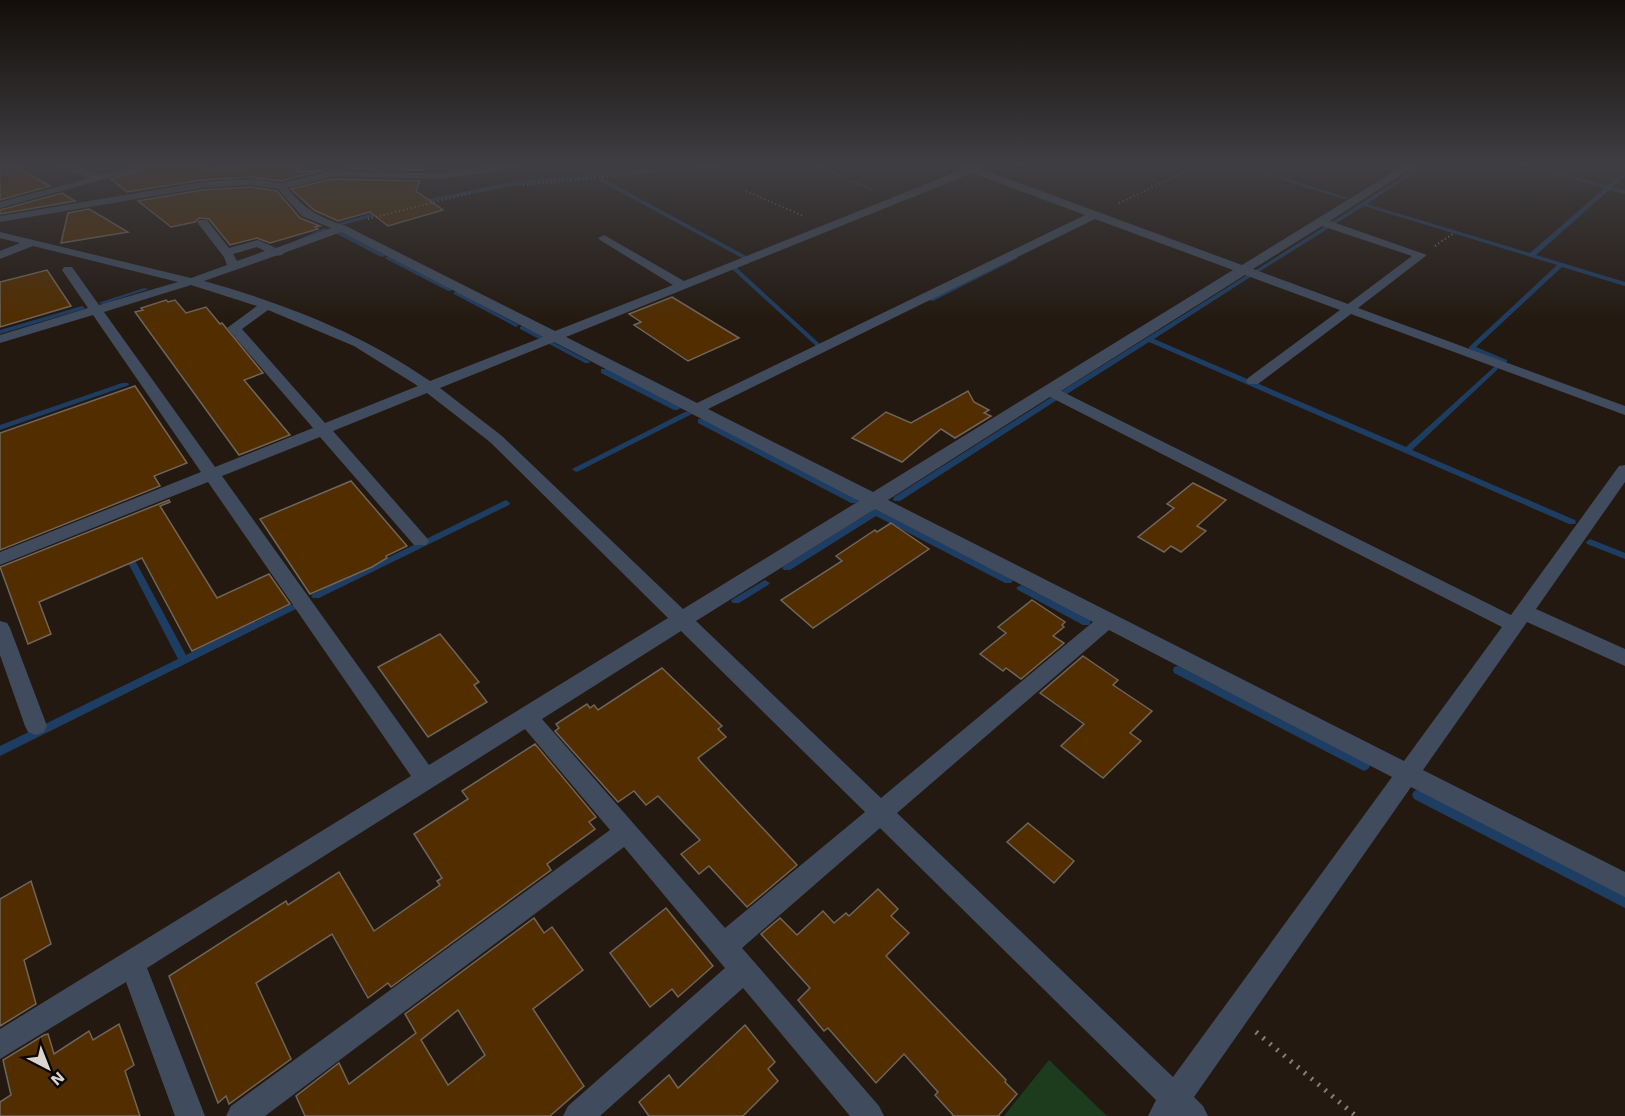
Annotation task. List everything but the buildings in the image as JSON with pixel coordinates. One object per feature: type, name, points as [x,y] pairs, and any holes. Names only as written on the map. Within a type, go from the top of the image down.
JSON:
[{"type":"street","points":[[315,218],[342,228],[1625,885]]},
{"type":"street","points":[[0,559],[853,218]]},
{"type":"street","points":[[696,409],[1088,218]]},
{"type":"street","points":[[1102,218],[1625,411]]},
{"type":"street","points":[[0,1045],[1327,218]]},
{"type":"street","points":[[203,222],[226,252],[234,268]]},
{"type":"street","points":[[1253,381],[1421,255],[1321,222]]},
{"type":"street","points":[[0,339],[234,268],[342,228]]},
{"type":"street","points":[[0,235],[193,281],[268,304],[338,333],[430,387],[496,439],[682,619],[882,814],[1177,1110],[1235,1014],[1625,470]]},
{"type":"street","points":[[604,238],[684,286]]},
{"type":"street","points":[[0,255],[32,243]]},
{"type":"street","points":[[226,252],[258,243],[278,253]]},
{"type":"street","points":[[68,270],[426,779]]},
{"type":"street","points":[[268,304],[234,328],[420,541]]},
{"type":"street","points":[[1049,391],[1519,618],[1625,658]]},
{"type":"street","points":[[724,946],[1108,620]]},
{"type":"street","points":[[0,627],[36,726]]},
{"type":"street","points":[[527,716],[869,1116]]},
{"type":"street","points":[[241,1116],[626,832]]},
{"type":"street","points":[[132,963],[190,1116]]},
{"type":"street","points":[[578,1116],[744,969]]},
{"type":"path","points":[[342,228],[376,218]]},
{"type":"path","points":[[806,218],[828,228]]},
{"type":"path","points":[[1235,1014],[1356,1116]]},
{"type":"green space","points":[[1049,1060],[1107,1116],[1004,1116]]},
{"type":"waterway","points":[[339,224],[361,218]]},
{"type":"waterway","points":[[672,218],[744,257]]},
{"type":"waterway","points":[[1333,223],[1341,218]]},
{"type":"waterway","points":[[1409,218],[1561,265]]},
{"type":"waterway","points":[[1532,255],[1574,218]]},
{"type":"waterway","points":[[1257,271],[1327,227]]},
{"type":"waterway","points":[[298,241],[326,229]]},
{"type":"waterway","points":[[339,233],[383,256]]},
{"type":"waterway","points":[[388,258],[450,290]]},
{"type":"waterway","points":[[931,300],[1015,258]]},
{"type":"waterway","points":[[1505,361],[1471,348],[1561,265]]},
{"type":"waterway","points":[[1561,265],[1625,284]]},
{"type":"waterway","points":[[735,269],[818,345]]},
{"type":"waterway","points":[[1064,392],[1249,276]]},
{"type":"waterway","points":[[101,303],[146,289]]},
{"type":"waterway","points":[[456,293],[516,325]]},
{"type":"waterway","points":[[0,332],[82,308]]},
{"type":"waterway","points":[[522,328],[541,338]]},
{"type":"waterway","points":[[1149,339],[1407,450]]},
{"type":"waterway","points":[[551,343],[587,362]]},
{"type":"waterway","points":[[1407,450],[1496,368]]},
{"type":"waterway","points":[[604,371],[677,408]]},
{"type":"waterway","points":[[0,428],[125,385]]},
{"type":"waterway","points":[[897,499],[1053,400]]},
{"type":"waterway","points":[[576,469],[688,414]]},
{"type":"waterway","points":[[701,421],[854,501]]},
{"type":"waterway","points":[[1407,450],[1572,522]]},
{"type":"waterway","points":[[316,596],[506,503]]},
{"type":"waterway","points":[[787,568],[876,512]]},
{"type":"waterway","points":[[876,512],[1008,581]]},
{"type":"waterway","points":[[1590,542],[1625,556]]},
{"type":"waterway","points":[[127,553],[184,661]]},
{"type":"waterway","points":[[736,601],[765,583]]},
{"type":"waterway","points":[[1021,588],[1086,622]]},
{"type":"waterway","points":[[184,661],[293,607]]},
{"type":"waterway","points":[[0,751],[184,661]]},
{"type":"waterway","points":[[1178,670],[1364,766]]},
{"type":"waterway","points":[[1418,795],[1625,902]]}]
